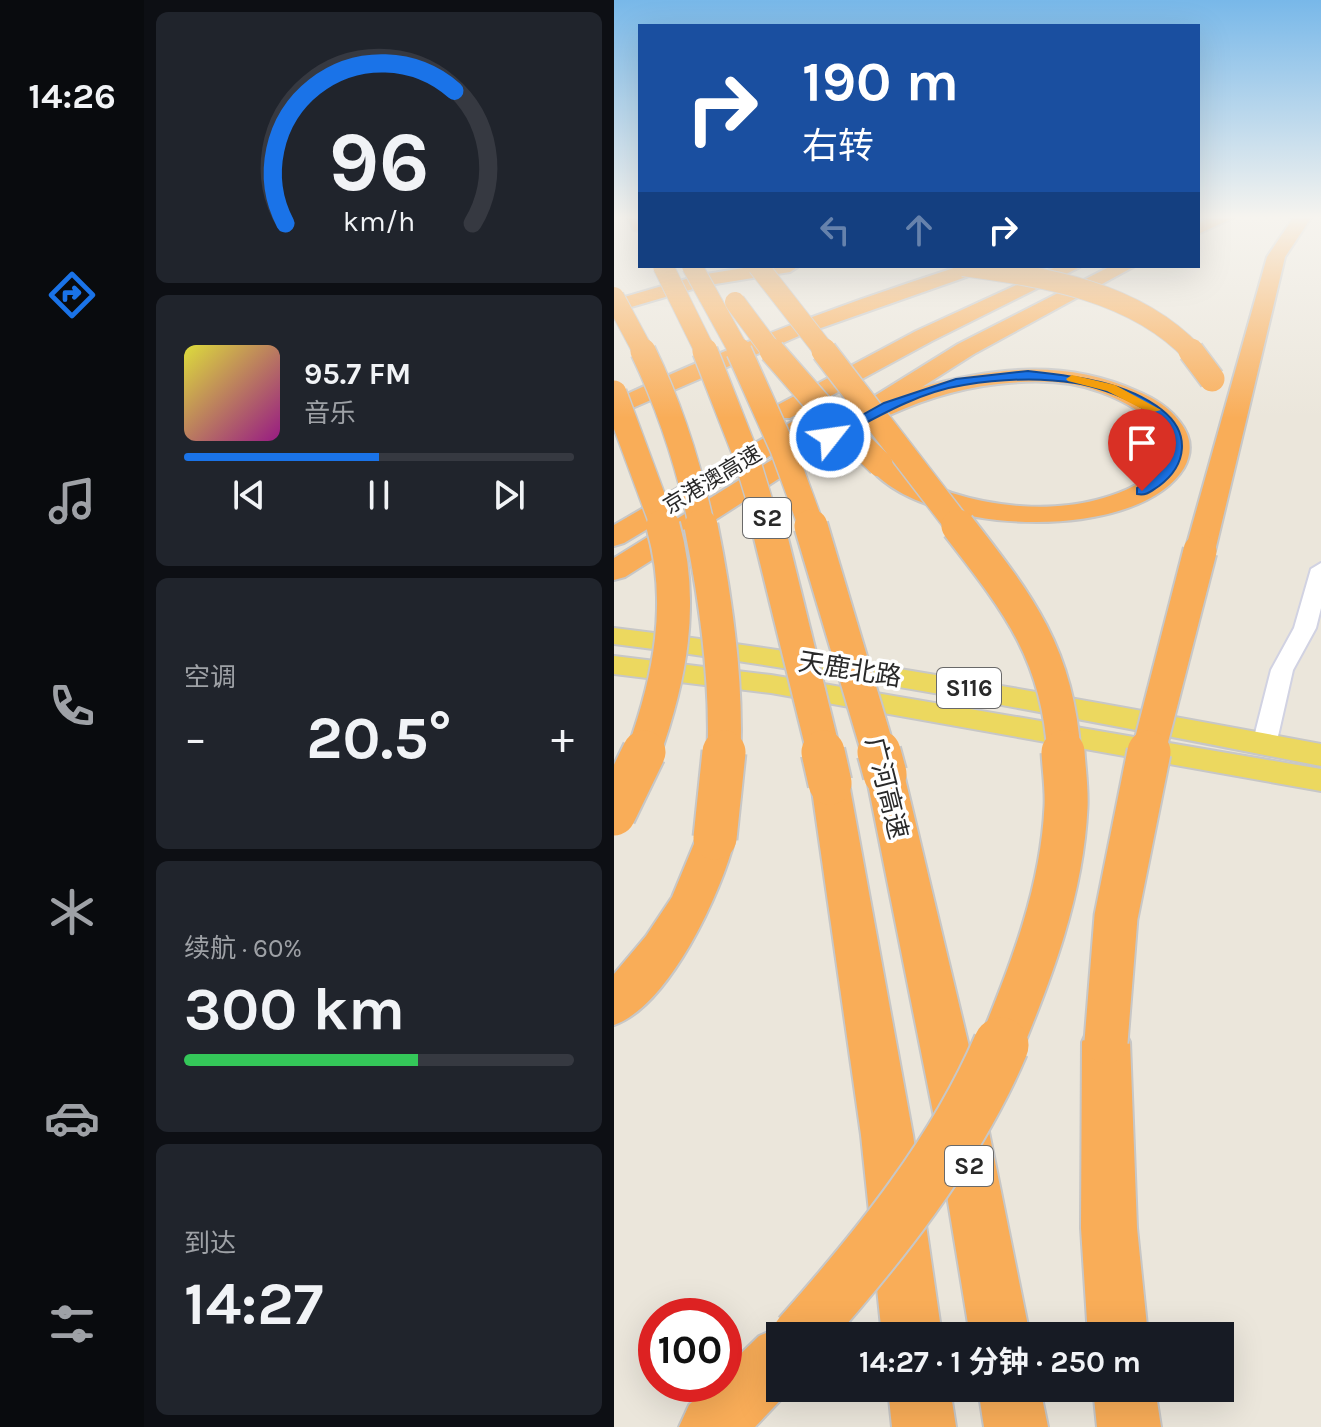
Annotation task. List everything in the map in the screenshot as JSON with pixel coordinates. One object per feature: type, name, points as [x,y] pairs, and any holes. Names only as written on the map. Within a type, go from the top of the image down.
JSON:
[{"type":"highway","name":"广河高速","points":[[672,285],[704,347],[737,429],[784,577],[830,783],[868,1010],[910,1322]]},
{"type":"highway","points":[[614,306],[683,285]]},
{"type":"highway","name":"广河高速","points":[[703,285],[735,342],[767,411],[827,571],[885,774],[935,997],[997,1322]]},
{"type":"highway","points":[[723,285],[784,367],[880,464],[903,481],[949,501],[1008,513],[1051,513],[1102,506],[1142,491],[1164,476],[1176,458],[1177,449],[1168,422],[1138,399],[1096,384],[1045,376],[993,376],[945,385],[916,394],[856,421]]},
{"type":"highway","points":[[772,285],[1016,600],[1031,627],[1054,689],[1066,762],[1062,847],[1054,895],[1021,1001],[961,1121],[919,1187],[868,1256],[812,1322]]},
{"type":"highway","points":[[614,409],[787,333],[926,285]]},
{"type":"highway","name":"京港澳高速","points":[[626,502],[924,336],[1033,285]]},
{"type":"highway","points":[[1060,285],[1124,307],[1157,324],[1184,344],[1212,379],[1221,403],[1225,429],[1222,466]]},
{"type":"highway","name":"京港澳高速","points":[[616,558],[890,375],[1070,285]]},
{"type":"highway","points":[[616,558],[856,421],[992,335],[1090,285]]},
{"type":"highway","points":[[1117,1322],[1109,1228],[1106,1042],[1114,939],[1132,822],[1269,285]]},
{"type":"highway","points":[[614,297],[668,408],[694,492],[714,604],[721,674],[723,785],[715,838],[703,876],[667,943],[614,1005]]},
{"type":"highway","points":[[614,393],[666,540],[674,580],[675,610],[668,667],[656,717],[614,814]]},
{"type":"highway","points":[[711,1427],[766,1371]]},
{"type":"highway","points":[[921,1402],[924,1427]]},
{"type":"highway","points":[[1012,1402],[1016,1427]]},
{"type":"highway","points":[[1126,1402],[1129,1427]]},
{"type":"main road","name":"天鹿北路","points":[[614,636],[707,647],[965,687],[1102,728],[1321,780]]},
{"type":"main road","name":"天鹿北路","points":[[614,665],[771,684],[955,716],[1264,745],[1321,755]]},
{"type":"main road","points":[[955,716],[965,687]]},
{"type":"street","points":[[1264,745],[1282,670],[1305,628],[1321,569]]},
{"type":"slow traffic","points":[[1072,379],[1111,388],[1155,410]]},
{"type":"route","points":[[830,437],[888,406],[945,385],[993,376],[1028,375],[1080,380],[1138,399],[1168,422],[1177,439],[1176,458],[1164,476],[1142,491]]}]
